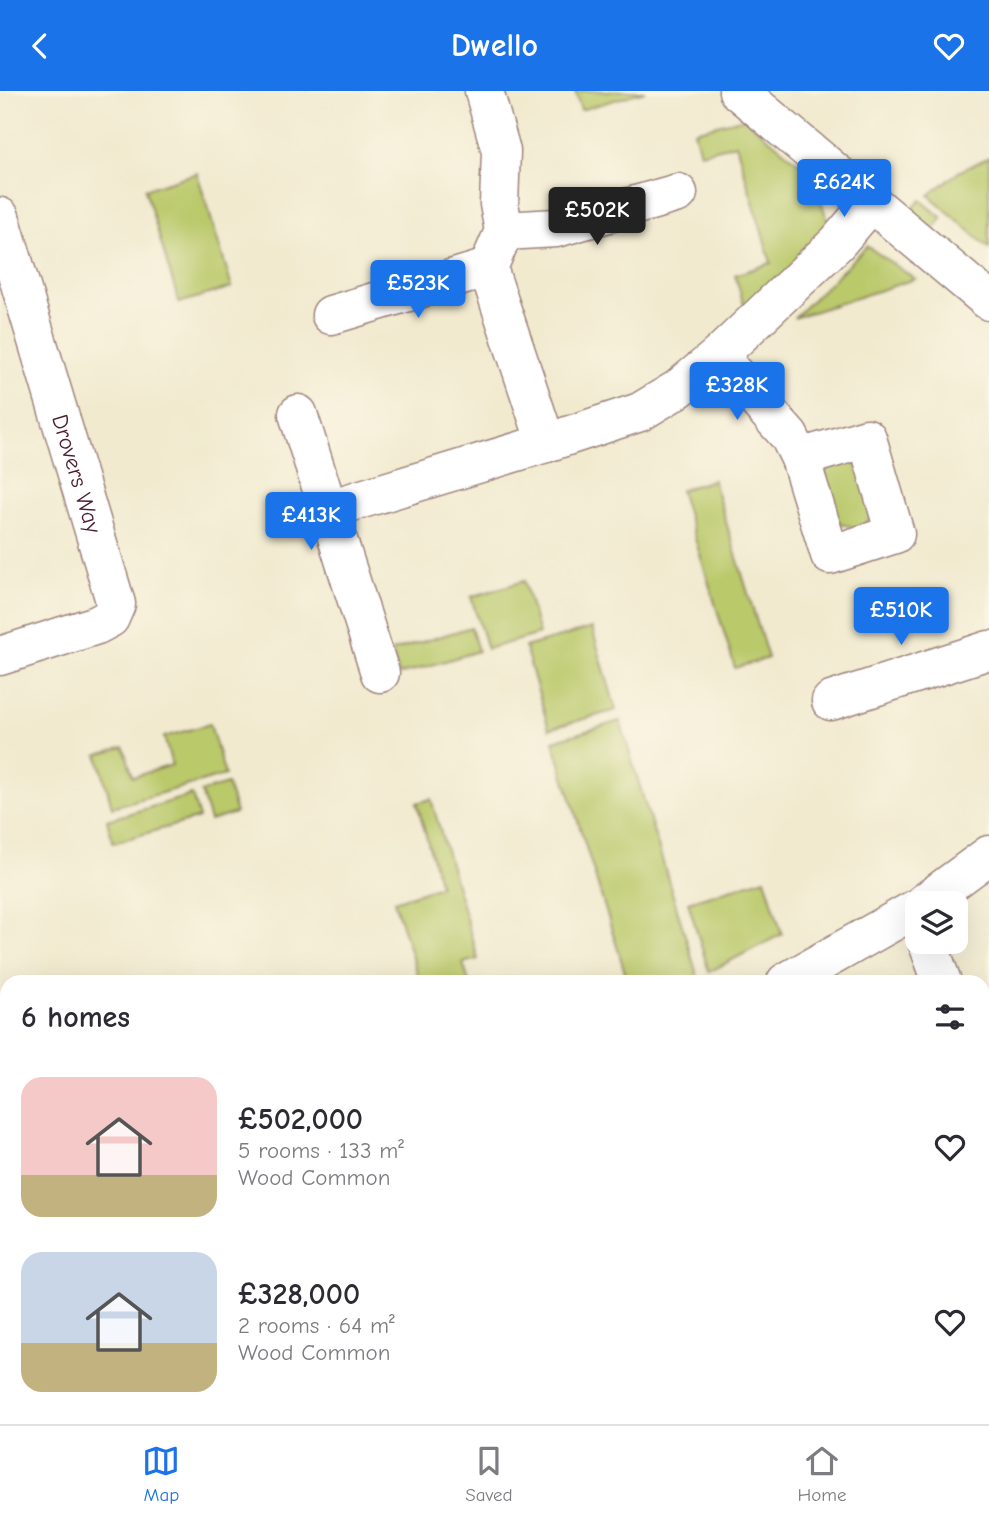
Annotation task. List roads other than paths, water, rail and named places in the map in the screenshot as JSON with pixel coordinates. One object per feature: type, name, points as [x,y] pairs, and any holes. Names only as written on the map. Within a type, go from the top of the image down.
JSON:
[{"type":"street","points":[[484,91],[501,151],[499,204],[504,231],[488,268],[546,443]]},
{"type":"street","points":[[738,91],[989,301]]},
{"type":"street","points":[[504,231],[556,228],[678,193]]},
{"type":"street","points":[[329,509],[640,412],[678,389],[718,356],[837,243],[871,203]]},
{"type":"street","name":"Drovers Way","points":[[0,217],[116,604],[110,618],[97,625],[0,656]]},
{"type":"street","points":[[331,315],[488,268]]},
{"type":"street","points":[[718,356],[789,436],[800,458]]},
{"type":"street","points":[[298,414],[380,673]]},
{"type":"street","points":[[831,701],[989,650]]},
{"type":"street","points":[[948,891],[989,855]]},
{"type":"street","points":[[800,975],[905,922]]},
{"type":"street","points":[[933,954],[940,975]]}]
